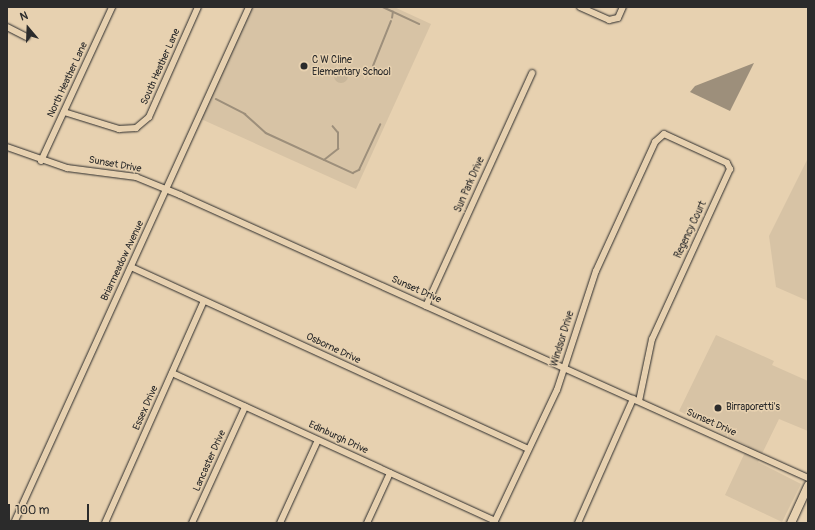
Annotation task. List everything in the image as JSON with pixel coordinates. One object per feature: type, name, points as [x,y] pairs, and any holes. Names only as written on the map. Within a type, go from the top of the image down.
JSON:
[{"type":"main road","points":[[791,523],[808,486]]},
{"type":"street","name":"North Heather Lane","points":[[41,161],[112,7]]},
{"type":"street","name":"South Heather Lane","points":[[64,112],[119,129],[136,128],[149,117],[198,7]]},
{"type":"street","name":"Briarmeadow Avenue","points":[[14,523],[249,7]]},
{"type":"street","points":[[580,7],[614,20],[623,7]]},
{"type":"street","points":[[7,27],[27,37]]},
{"type":"street","name":"Sun Park Drive","points":[[426,306],[532,73]]},
{"type":"street","name":"Regency Court","points":[[578,523],[636,400],[652,339],[730,169],[727,163],[664,134],[655,142],[647,159]]},
{"type":"street","name":"Sunset Drive","points":[[8,149],[41,161],[67,168],[136,177],[166,189],[808,478]]},
{"type":"street","name":"Windsor Drive","points":[[495,522],[566,368],[596,271],[647,159]]},
{"type":"street","name":"Osborne Drive","points":[[131,268],[528,449]]},
{"type":"street","name":"Essex Drive","points":[[105,523],[204,301]]},
{"type":"street","name":"Edinburgh Drive","points":[[172,373],[495,522]]},
{"type":"street","name":"Lancaster Drive","points":[[192,523],[245,406]]},
{"type":"street","points":[[280,523],[318,440]]},
{"type":"street","points":[[367,523],[390,473]]},
{"type":"shaded area","points":[[252,7],[394,7],[431,24],[356,189],[201,119]]},
{"type":"shaded area","points":[[754,63],[730,111],[690,92],[695,86]]},
{"type":"shaded area","points":[[338,69],[344,69],[348,73],[348,79],[344,83],[338,83],[334,79],[334,73]]},
{"type":"shaded area","points":[[808,158],[808,301],[776,287],[769,236]]},
{"type":"shaded area","points":[[716,335],[774,361],[772,365],[808,381],[808,431],[779,419],[758,462],[801,484],[782,522],[725,495],[748,446],[679,411]]},
{"type":"waterway","points":[[383,7],[419,24]]},
{"type":"waterway","points":[[392,18],[393,12]]},
{"type":"waterway","points":[[373,66],[391,21]]},
{"type":"waterway","points":[[216,99],[245,114],[266,133],[353,173],[359,170],[380,125]]},
{"type":"waterway","points":[[324,160],[338,149],[338,133],[333,127]]},
{"type":"place","name":"C W Cline Elementary School","points":[[304,66]]},
{"type":"place","name":"Birraporetti's","points":[[718,408]]}]
